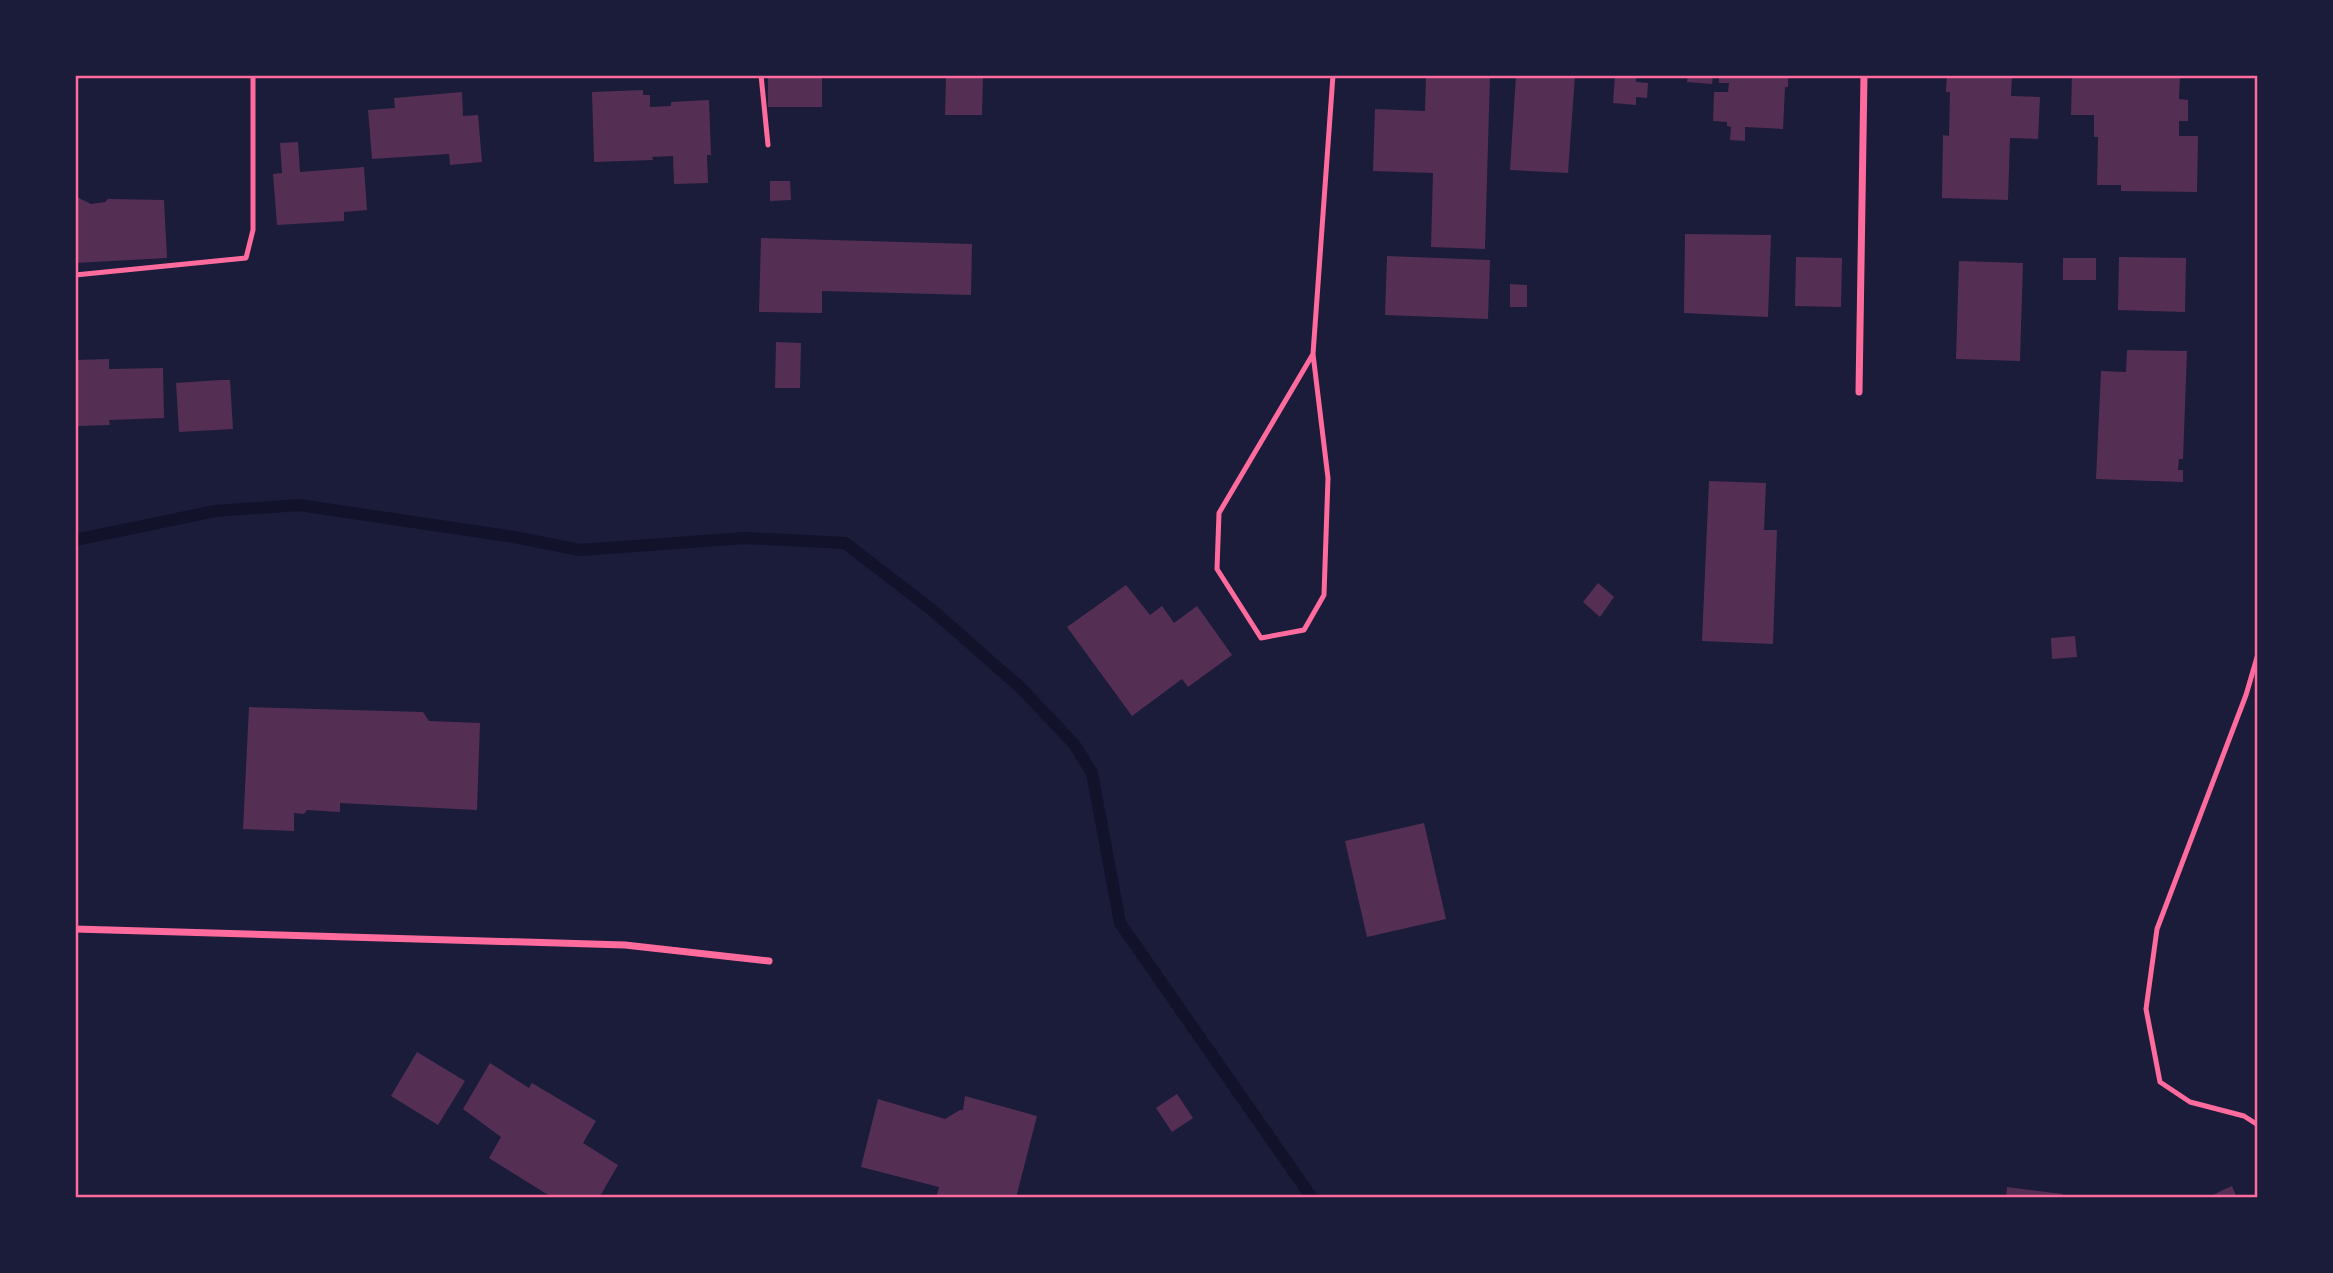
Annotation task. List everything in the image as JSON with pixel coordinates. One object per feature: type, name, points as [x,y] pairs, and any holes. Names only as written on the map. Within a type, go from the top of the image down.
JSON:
[{"type":"street","points":[[1859,392],[1864,75]]},
{"type":"street","points":[[75,929],[625,945],[769,961]]},
{"type":"lane","points":[[75,275],[246,258],[253,230],[253,75]]},
{"type":"lane","points":[[761,75],[768,145]]},
{"type":"lane","points":[[1313,354],[1219,513],[1217,569],[1261,638],[1304,630],[1324,596],[1328,478],[1313,354],[1333,75]]},
{"type":"lane","points":[[2258,654],[2246,695],[2157,929],[2146,1009],[2160,1082],[2190,1102],[2244,1116],[2258,1125]]},
{"type":"building","points":[[768,75],[822,75],[822,107],[768,107]]},
{"type":"building","points":[[946,75],[983,75],[982,115],[945,115]]},
{"type":"building","points":[[1426,75],[1490,75],[1485,249],[1431,247],[1433,173],[1373,171],[1375,109],[1425,111]]},
{"type":"building","points":[[1516,75],[1575,75],[1568,173],[1510,170]]},
{"type":"building","points":[[1615,75],[1636,75],[1636,82],[1648,83],[1647,98],[1636,97],[1636,105],[1613,103]]},
{"type":"building","points":[[1688,75],[1713,75],[1712,84],[1687,82]]},
{"type":"building","points":[[1719,75],[1788,75],[1783,129],[1745,127],[1745,141],[1730,140],[1731,127],[1727,126],[1727,122],[1713,121],[1714,92],[1728,92],[1729,83],[1719,83]]},
{"type":"building","points":[[1947,75],[2012,75],[2011,96],[2040,97],[2038,139],[2010,138],[2008,200],[1942,198],[1943,135],[1949,136],[1950,92],[1946,92]]},
{"type":"building","points":[[2072,75],[2180,75],[2179,99],[2188,100],[2188,121],[2179,121],[2179,136],[2198,136],[2197,192],[2121,191],[2121,185],[2097,185],[2098,137],[2094,137],[2094,115],[2071,115]]},
{"type":"building","points":[[643,90],[643,95],[650,95],[650,107],[671,106],[671,102],[709,100],[711,155],[707,155],[708,183],[674,184],[673,156],[652,157],[653,160],[594,162],[592,92]]},
{"type":"building","points":[[462,92],[463,116],[478,115],[482,162],[450,165],[449,154],[372,159],[368,110],[395,108],[394,98]]},
{"type":"building","points":[[298,142],[300,172],[364,167],[367,210],[344,212],[344,221],[277,225],[273,174],[282,173],[280,143]]},
{"type":"building","points":[[770,181],[790,181],[791,200],[770,201]]},
{"type":"building","points":[[75,196],[91,204],[108,199],[164,200],[167,258],[75,263]]},
{"type":"building","points":[[1685,234],[1771,235],[1768,317],[1684,313]]},
{"type":"building","points":[[761,238],[972,244],[971,295],[822,291],[822,313],[759,312]]},
{"type":"building","points":[[1387,256],[1490,260],[1488,319],[1385,315]]},
{"type":"building","points":[[1796,257],[1842,258],[1841,307],[1795,306]]},
{"type":"building","points":[[2119,257],[2186,258],[2185,312],[2118,310]]},
{"type":"building","points":[[2063,258],[2096,258],[2096,280],[2063,280]]},
{"type":"building","points":[[1959,261],[2023,263],[2020,361],[1956,359]]},
{"type":"building","points":[[1510,284],[1527,285],[1527,307],[1510,307]]},
{"type":"building","points":[[776,342],[801,343],[800,388],[775,388]]},
{"type":"building","points":[[2127,350],[2187,351],[2183,459],[2179,459],[2178,470],[2183,470],[2183,482],[2096,479],[2101,371],[2126,372]]},
{"type":"building","points":[[109,359],[109,369],[163,368],[164,418],[109,420],[110,425],[75,426],[75,360]]},
{"type":"building","points":[[230,380],[233,429],[179,432],[176,383]]},
{"type":"building","points":[[1709,481],[1766,483],[1764,530],[1777,530],[1773,644],[1702,641]]},
{"type":"building","points":[[1598,583],[1614,597],[1600,617],[1583,602]]},
{"type":"building","points":[[1126,585],[1150,615],[1162,606],[1174,623],[1197,606],[1232,655],[1188,687],[1182,679],[1132,716],[1067,627]]},
{"type":"building","points":[[2075,636],[2077,657],[2052,659],[2051,638]]},
{"type":"building","points":[[249,707],[423,712],[429,721],[480,723],[477,810],[340,803],[340,812],[307,810],[304,814],[294,813],[294,831],[243,829]]},
{"type":"building","points":[[1424,823],[1446,919],[1367,937],[1345,841]]},
{"type":"building","points":[[417,1052],[465,1081],[438,1125],[391,1096]]},
{"type":"building","points":[[490,1063],[529,1088],[532,1083],[596,1121],[583,1143],[618,1165],[599,1198],[553,1198],[489,1158],[501,1137],[463,1109]]},
{"type":"building","points":[[1177,1094],[1193,1118],[1172,1132],[1156,1108]]},
{"type":"building","points":[[965,1096],[1037,1116],[1016,1198],[936,1198],[939,1187],[861,1167],[878,1099],[945,1119],[963,1110]]},
{"type":"building","points":[[2232,1186],[2237,1198],[2207,1198],[2225,1189]]},
{"type":"building","points":[[2007,1187],[2063,1194],[2063,1198],[2006,1198]]},
{"type":"waterway","points":[[75,540],[215,511],[299,505],[514,537],[580,550],[745,538],[845,543],[931,609],[1021,688],[1074,744],[1092,773],[1120,923],[1312,1198]]}]
